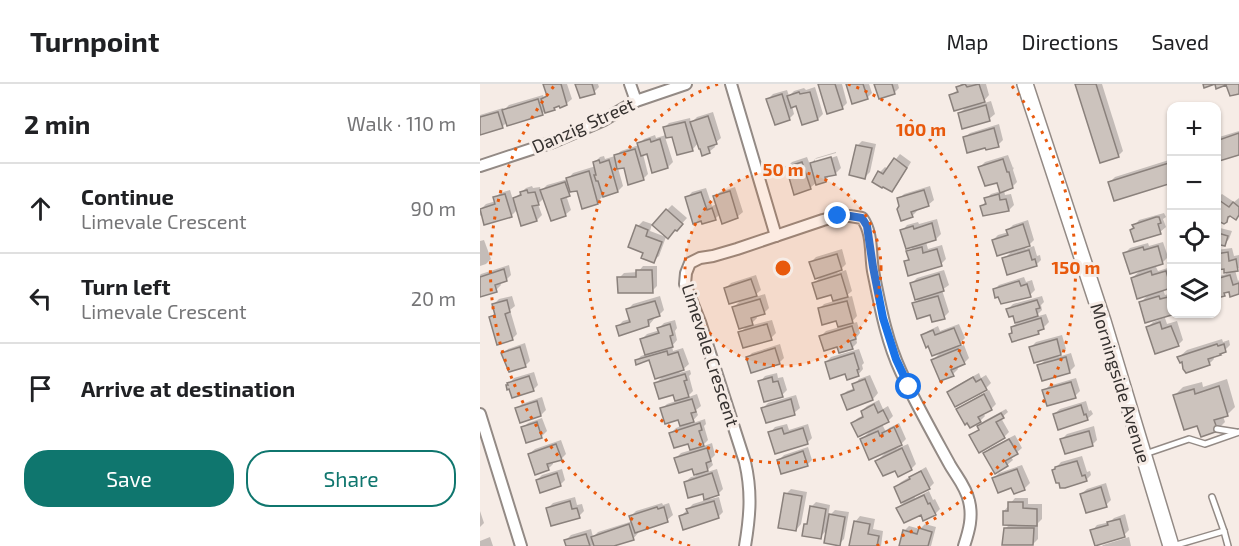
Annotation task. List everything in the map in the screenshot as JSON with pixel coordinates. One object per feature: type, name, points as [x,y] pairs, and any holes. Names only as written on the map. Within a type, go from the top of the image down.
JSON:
[{"type":"main road","name":"Morningside Avenue","points":[[1024,84],[1103,321],[1171,546]]},
{"type":"street","points":[[630,84],[636,101]]},
{"type":"street","name":"Danzig Street","points":[[480,166],[553,142],[604,120],[636,101],[686,84]]},
{"type":"street","points":[[731,84],[776,236]]},
{"type":"street","name":"Limevale Crescent","points":[[745,546],[750,506],[749,477],[700,322],[685,284],[686,273],[690,263],[700,258],[713,256],[838,216],[862,218],[867,226],[880,302],[896,359],[918,407],[964,486],[969,500],[970,523],[964,546]]},
{"type":"street","points":[[480,414],[521,546]]},
{"type":"lane","points":[[1217,429],[1239,432]]},
{"type":"lane","points":[[1189,439],[1204,444],[1239,432]]},
{"type":"lane","points":[[1143,454],[1200,435]]},
{"type":"lane","points":[[1212,497],[1228,546]]},
{"type":"lane","points":[[1171,546],[1224,531]]},
{"type":"building","points":[[543,84],[561,84],[567,105],[545,113],[541,99],[547,96]]},
{"type":"building","points":[[575,84],[592,84],[595,94],[580,98]]},
{"type":"building","points":[[818,84],[835,84],[843,109],[827,114]]},
{"type":"building","points":[[846,84],[863,84],[868,99],[852,104]]},
{"type":"building","points":[[874,84],[892,84],[895,94],[879,99]]},
{"type":"building","points":[[965,84],[967,87],[979,84],[985,102],[954,111],[949,95],[958,92],[956,87]]},
{"type":"building","points":[[1075,84],[1096,84],[1119,157],[1100,163]]},
{"type":"building","points":[[1203,84],[1215,84],[1204,88]]},
{"type":"building","points":[[1215,84],[1239,84],[1239,94],[1230,96],[1226,85],[1216,89]]},
{"type":"building","points":[[799,92],[800,94],[810,92],[818,120],[802,125],[796,106],[791,108],[787,96]]},
{"type":"building","points":[[782,94],[790,120],[775,125],[766,99]]},
{"type":"building","points":[[538,99],[543,115],[507,126],[502,110]]},
{"type":"building","points":[[986,105],[990,121],[962,129],[958,113]]},
{"type":"building","points":[[498,112],[503,128],[480,135],[480,117]]},
{"type":"building","points":[[708,116],[717,144],[708,147],[710,153],[702,156],[690,122]]},
{"type":"building","points":[[685,122],[693,151],[677,155],[672,137],[666,138],[663,127]]},
{"type":"building","points":[[994,128],[999,147],[967,153],[963,137]]},
{"type":"building","points":[[1239,133],[1239,155],[1221,160],[1221,139]]},
{"type":"building","points":[[650,139],[651,142],[660,139],[668,168],[652,173],[647,154],[641,156],[637,143]]},
{"type":"building","points":[[856,145],[872,148],[865,179],[849,175]]},
{"type":"building","points":[[635,149],[644,180],[628,185],[624,168],[617,169],[614,155]]},
{"type":"building","points":[[831,157],[836,175],[825,177],[826,182],[816,185],[810,163]]},
{"type":"building","points":[[894,158],[907,168],[892,192],[872,182],[878,171],[883,174]]},
{"type":"building","points":[[1003,159],[1013,188],[1000,193],[997,183],[985,186],[978,167]]},
{"type":"building","points":[[599,160],[600,163],[609,160],[618,192],[603,197],[594,175],[596,175],[593,162]]},
{"type":"building","points":[[802,162],[811,189],[794,195],[786,167]]},
{"type":"building","points":[[1167,164],[1167,185],[1114,201],[1108,182]]},
{"type":"building","points":[[589,171],[598,204],[582,209],[577,191],[570,192],[566,178]]},
{"type":"building","points":[[565,182],[570,196],[561,199],[566,216],[551,221],[540,190]]},
{"type":"building","points":[[527,190],[528,193],[535,192],[539,205],[532,206],[537,221],[521,226],[513,198]]},
{"type":"building","points":[[924,190],[929,206],[911,212],[913,217],[901,221],[897,209],[899,206],[897,198]]},
{"type":"building","points":[[730,191],[738,218],[722,224],[713,196]]},
{"type":"building","points":[[701,192],[707,210],[712,208],[716,220],[693,224],[685,197]]},
{"type":"building","points":[[505,194],[512,217],[484,225],[480,209],[495,204],[493,197]]},
{"type":"building","points":[[999,194],[1000,200],[1006,199],[1009,211],[983,216],[980,206],[986,204],[984,198]]},
{"type":"building","points":[[1221,201],[1229,207],[1233,202],[1239,207],[1239,215],[1236,220],[1228,217],[1224,224],[1221,222]]},
{"type":"building","points":[[666,209],[683,224],[668,239],[652,225]]},
{"type":"building","points":[[1159,217],[1161,223],[1158,224],[1161,234],[1134,242],[1130,230],[1134,228],[1132,225]]},
{"type":"building","points":[[932,223],[936,240],[906,249],[900,230],[913,226],[914,229]]},
{"type":"building","points":[[1023,224],[1030,246],[997,256],[992,240],[1008,235],[1006,230]]},
{"type":"building","points":[[636,225],[648,230],[646,236],[662,242],[654,263],[641,258],[643,253],[628,247]]},
{"type":"building","points":[[1221,234],[1228,236],[1225,246],[1221,245]]},
{"type":"building","points":[[1158,246],[1163,264],[1130,274],[1123,253],[1143,247],[1144,250]]},
{"type":"building","points":[[922,247],[923,253],[937,249],[942,266],[908,276],[904,261],[909,260],[906,251]]},
{"type":"building","points":[[1029,250],[1037,266],[1007,275],[1002,258]]},
{"type":"building","points":[[1228,252],[1229,261],[1236,259],[1238,271],[1224,273],[1224,269],[1221,269],[1221,253]]},
{"type":"building","points":[[837,254],[842,270],[815,279],[809,262]]},
{"type":"building","points":[[504,269],[507,281],[495,285],[497,292],[480,297],[480,277]]},
{"type":"building","points":[[636,270],[652,270],[653,293],[618,293],[617,277],[636,277]]},
{"type":"building","points":[[1151,271],[1152,275],[1166,271],[1167,289],[1137,299],[1131,278]]},
{"type":"building","points":[[841,274],[848,297],[833,301],[831,295],[817,299],[812,283]]},
{"type":"building","points":[[939,274],[944,291],[915,300],[910,283]]},
{"type":"building","points":[[1230,275],[1233,285],[1239,283],[1239,294],[1230,297],[1229,292],[1224,293],[1225,296],[1221,297],[1221,278]]},
{"type":"building","points":[[751,279],[757,296],[729,304],[724,288]]},
{"type":"building","points":[[1019,281],[1021,286],[1027,284],[1031,297],[1001,304],[998,297],[995,298],[993,289]]},
{"type":"building","points":[[938,296],[945,319],[932,322],[930,315],[917,319],[912,303]]},
{"type":"building","points":[[1159,296],[1160,299],[1167,297],[1167,316],[1145,323],[1139,302]]},
{"type":"building","points":[[760,299],[765,314],[751,318],[753,325],[739,329],[732,307]]},
{"type":"building","points":[[507,300],[510,312],[505,314],[513,340],[497,345],[489,317],[495,315],[492,304]]},
{"type":"building","points":[[1037,300],[1040,308],[1036,309],[1038,316],[1015,323],[1013,316],[1009,317],[1006,309]]},
{"type":"building","points":[[655,301],[660,316],[648,320],[649,326],[619,336],[616,326],[630,322],[626,309]]},
{"type":"building","points":[[847,301],[853,323],[838,327],[836,321],[822,325],[818,308]]},
{"type":"building","points":[[1041,318],[1044,329],[1038,331],[1039,334],[1012,342],[1009,334],[1012,333],[1011,327]]},
{"type":"building","points":[[1160,322],[1162,329],[1171,326],[1179,346],[1155,354],[1146,327]]},
{"type":"building","points":[[670,324],[673,347],[645,355],[640,339],[659,333],[657,328]]},
{"type":"building","points":[[767,324],[772,340],[743,348],[738,332]]},
{"type":"building","points":[[852,326],[856,339],[850,341],[853,349],[839,353],[837,347],[824,351],[819,336]]},
{"type":"building","points":[[954,328],[961,345],[932,356],[921,335],[933,330],[935,335]]},
{"type":"building","points":[[1057,339],[1061,355],[1034,363],[1029,347]]},
{"type":"building","points":[[1217,344],[1218,346],[1224,344],[1226,352],[1208,359],[1210,365],[1186,373],[1182,362],[1180,363],[1177,357]]},
{"type":"building","points":[[520,347],[526,367],[509,372],[501,353]]},
{"type":"building","points":[[775,348],[780,364],[751,373],[746,357]]},
{"type":"building","points":[[958,349],[965,364],[951,370],[954,376],[940,381],[931,360]]},
{"type":"building","points":[[667,351],[668,355],[678,352],[684,370],[655,379],[649,360],[636,365],[635,360]]},
{"type":"building","points":[[854,353],[859,376],[847,380],[845,374],[830,379],[825,362]]},
{"type":"building","points":[[1066,357],[1070,373],[1042,381],[1037,365]]},
{"type":"building","points":[[685,374],[687,380],[684,381],[689,397],[675,401],[673,395],[659,399],[654,383]]},
{"type":"building","points":[[529,376],[534,391],[512,398],[509,389],[507,390],[507,383]]},
{"type":"building","points":[[772,377],[773,382],[778,381],[783,397],[764,402],[758,381]]},
{"type":"building","points":[[973,377],[976,382],[981,379],[987,390],[955,407],[947,392]]},
{"type":"building","points":[[865,379],[873,400],[847,410],[841,395],[854,390],[852,384]]},
{"type":"building","points":[[1071,382],[1076,398],[1047,406],[1042,390]]},
{"type":"building","points":[[1219,386],[1228,416],[1214,420],[1218,431],[1201,437],[1197,426],[1184,430],[1173,395],[1194,389],[1195,394]]},
{"type":"building","points":[[984,394],[992,410],[978,417],[981,422],[970,428],[967,423],[965,425],[956,409]]},
{"type":"building","points":[[692,399],[696,412],[691,413],[694,422],[680,426],[678,420],[665,424],[660,408]]},
{"type":"building","points":[[791,399],[795,415],[766,423],[761,408]]},
{"type":"building","points":[[537,401],[541,416],[520,423],[515,408]]},
{"type":"building","points":[[874,404],[878,413],[883,410],[889,422],[858,437],[851,423],[863,417],[861,411]]},
{"type":"building","points":[[1081,405],[1088,420],[1058,430],[1053,414]]},
{"type":"building","points":[[1001,413],[1004,418],[996,422],[1005,438],[979,453],[969,435],[979,430],[977,426]]},
{"type":"building","points":[[537,422],[542,438],[526,443],[521,427]]},
{"type":"building","points":[[700,423],[702,430],[699,431],[704,446],[690,450],[688,444],[674,448],[669,433]]},
{"type":"building","points":[[894,427],[902,445],[869,460],[860,439],[878,431],[880,436],[883,435],[882,433]]},
{"type":"building","points":[[782,428],[784,434],[803,428],[808,444],[775,454],[768,432]]},
{"type":"building","points":[[1089,431],[1093,446],[1065,454],[1060,439]]},
{"type":"building","points":[[1009,439],[1018,454],[1005,461],[1008,466],[995,474],[983,453]]},
{"type":"building","points":[[556,444],[562,460],[547,464],[549,470],[535,475],[528,454]]},
{"type":"building","points":[[707,448],[711,461],[706,463],[708,471],[694,475],[692,469],[679,473],[674,458]]},
{"type":"building","points":[[902,448],[912,470],[898,477],[895,471],[883,476],[875,461]]},
{"type":"building","points":[[803,451],[808,466],[781,474],[777,460]]},
{"type":"building","points":[[1077,461],[1082,476],[1085,475],[1087,481],[1060,488],[1052,470],[1055,467]]},
{"type":"building","points":[[1017,469],[1025,490],[1014,494],[1011,488],[998,493],[992,478]]},
{"type":"building","points":[[921,471],[930,489],[901,503],[894,487]]},
{"type":"building","points":[[557,473],[561,486],[540,493],[536,480]]},
{"type":"building","points":[[712,473],[719,495],[704,500],[703,494],[688,498],[684,482]]},
{"type":"building","points":[[1101,487],[1107,507],[1086,513],[1080,494]]},
{"type":"building","points":[[784,493],[802,496],[796,531],[778,528]]},
{"type":"building","points":[[924,495],[936,515],[923,521],[921,515],[904,523],[896,508]]},
{"type":"building","points":[[570,501],[572,509],[577,508],[580,518],[551,526],[546,508]]},
{"type":"building","points":[[714,501],[719,518],[683,530],[679,516],[688,513],[686,509]]},
{"type":"building","points":[[1008,502],[1023,502],[1023,508],[1037,509],[1037,526],[1003,525],[1003,511],[1008,511]]},
{"type":"building","points":[[810,506],[826,509],[821,539],[802,536]]},
{"type":"building","points":[[657,507],[658,509],[664,507],[668,522],[635,533],[629,516]]},
{"type":"building","points":[[829,514],[845,517],[840,546],[824,543]]},
{"type":"building","points":[[1120,519],[1125,537],[1095,546],[1090,530]]},
{"type":"building","points":[[854,521],[870,524],[868,534],[879,536],[877,546],[849,546]]},
{"type":"building","points":[[629,524],[634,540],[614,546],[594,546],[591,537]]},
{"type":"building","points":[[919,528],[932,532],[928,546],[899,546],[903,530],[917,534]]},
{"type":"building","points":[[1004,528],[1034,528],[1033,545],[1002,545]]},
{"type":"building","points":[[586,534],[590,546],[566,546],[564,540]]},
{"type":"route","points":[[838,216],[862,218],[867,226],[883,318],[896,359],[909,387]]}]
